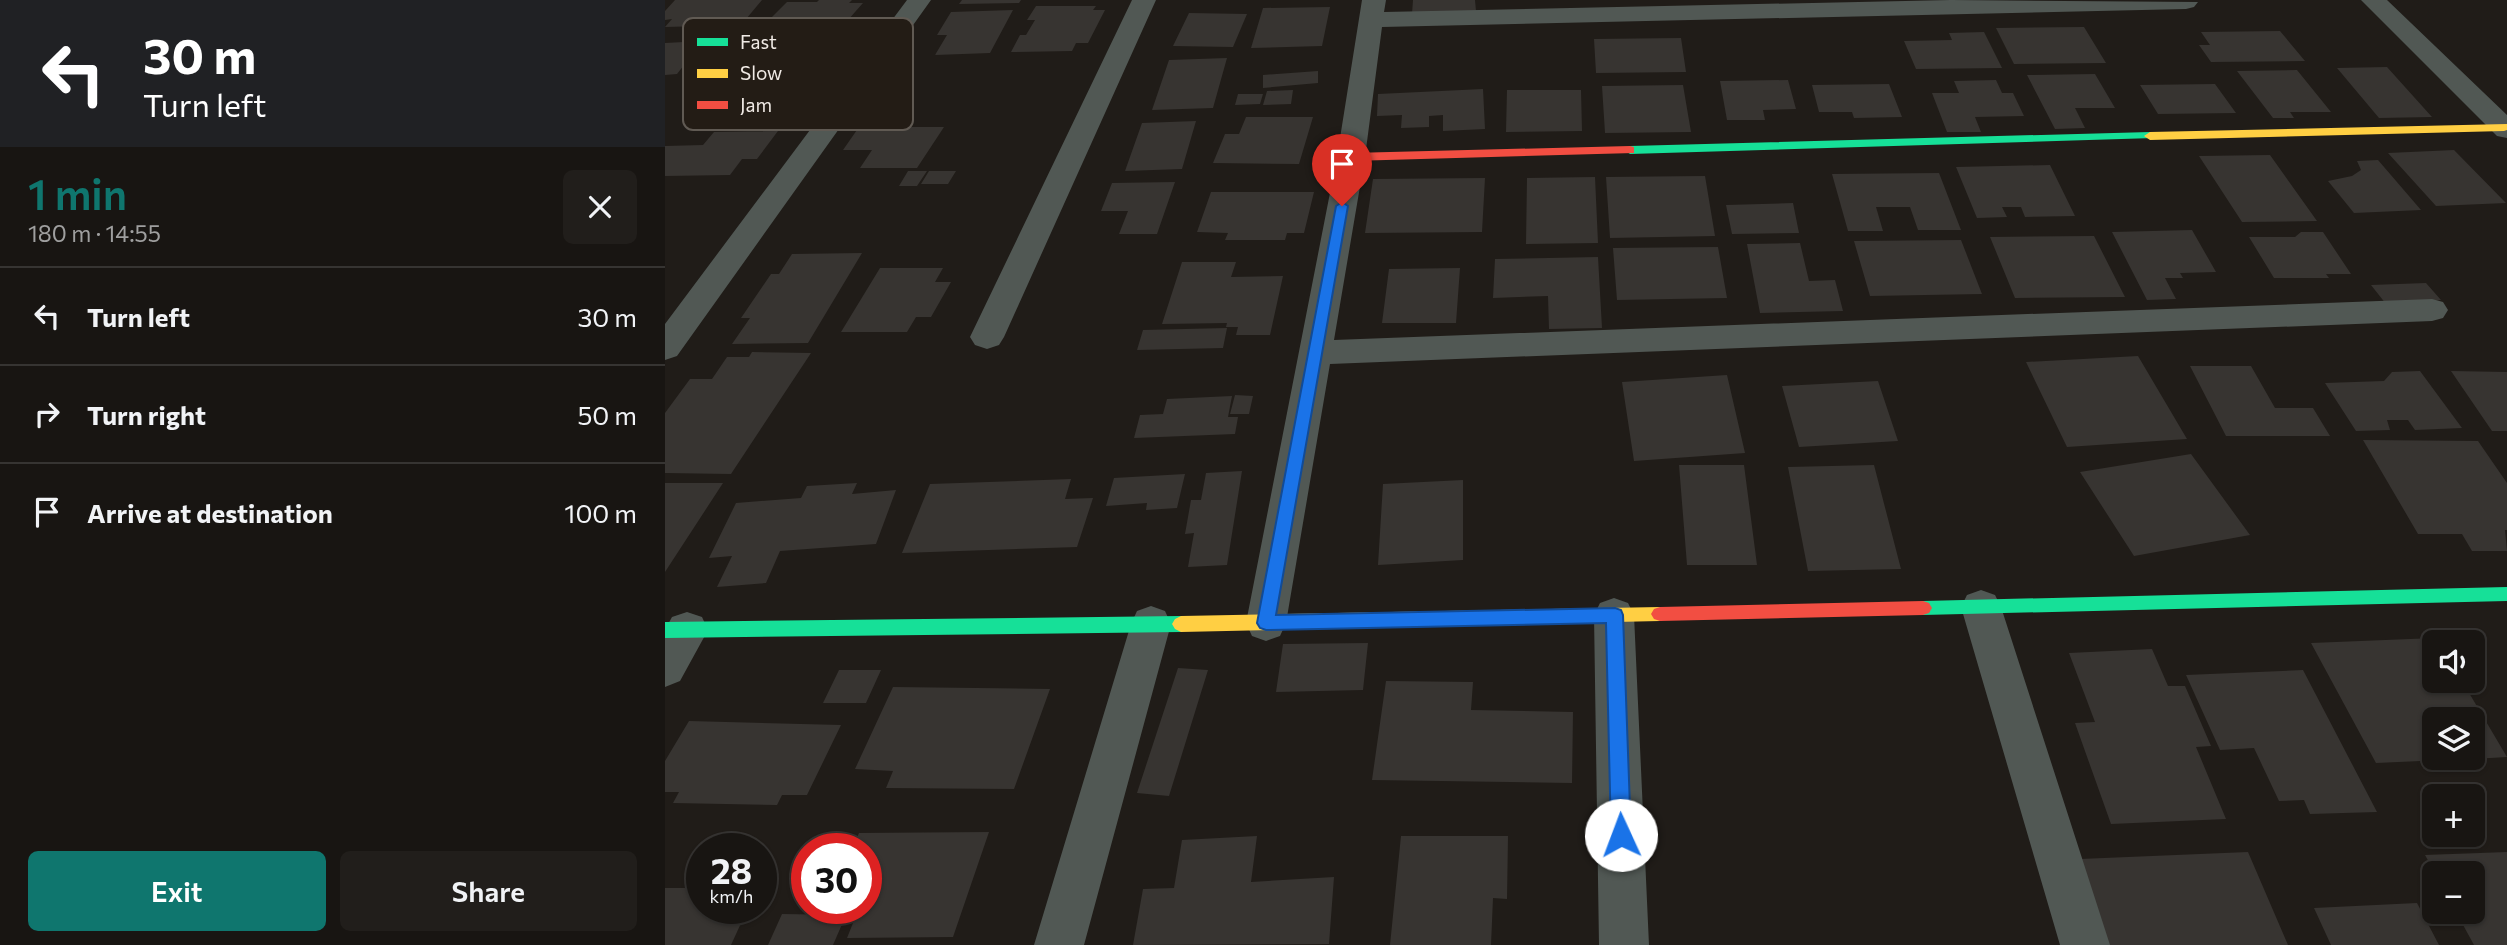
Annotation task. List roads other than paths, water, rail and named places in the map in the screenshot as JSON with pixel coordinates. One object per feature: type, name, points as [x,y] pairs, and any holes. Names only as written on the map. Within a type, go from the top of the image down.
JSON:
[{"type":"street","points":[[906,18],[919,0]]},
{"type":"street","points":[[987,337],[1144,0]]},
{"type":"street","points":[[2373,0],[2505,129]]},
{"type":"street","points":[[1266,623],[1351,158],[1373,10],[2186,2]]},
{"type":"street","points":[[1351,158],[2505,129]]},
{"type":"street","points":[[665,348],[824,130]]},
{"type":"street","points":[[1315,353],[2432,310]]},
{"type":"street","points":[[665,668],[676,630],[1266,623],[2507,594]]},
{"type":"street","points":[[1981,607],[2085,945]]},
{"type":"street","points":[[1615,615],[1624,945]]},
{"type":"street","points":[[1059,945],[1151,624]]}]
